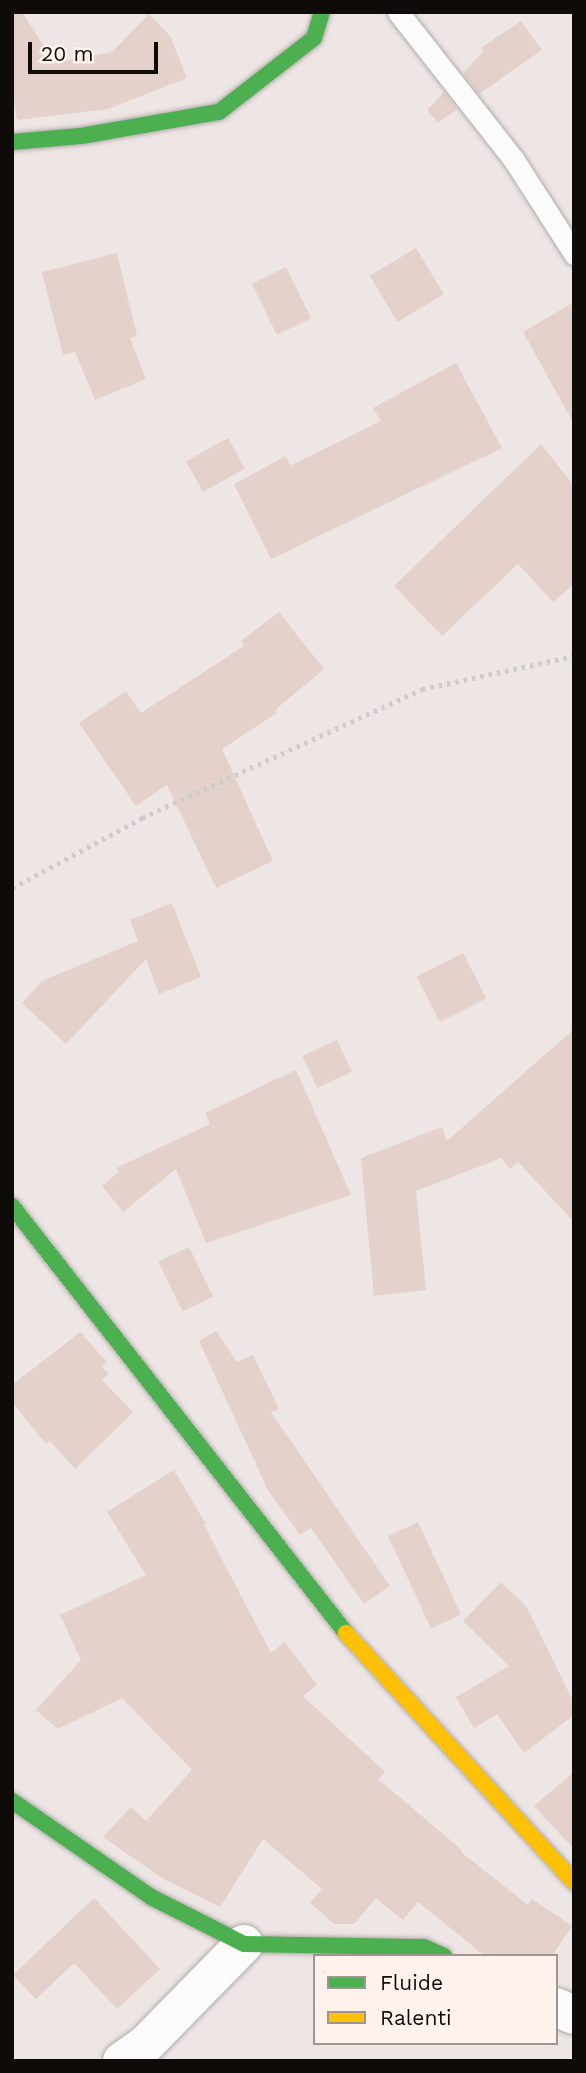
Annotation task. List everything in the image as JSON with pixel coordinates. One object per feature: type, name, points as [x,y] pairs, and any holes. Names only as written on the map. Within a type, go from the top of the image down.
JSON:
[{"type":"street","points":[[12,142],[81,136],[219,112],[314,38],[322,12]]},
{"type":"street","points":[[12,1206],[351,1639],[574,1882]]},
{"type":"street","points":[[12,1801],[151,1897],[244,1944],[424,1947],[440,1954]]},
{"type":"street","points":[[122,2061],[146,2043],[244,1944]]},
{"type":"street","points":[[558,2008],[574,2015]]},
{"type":"lane","points":[[398,12],[514,160],[574,254]]},
{"type":"path","points":[[12,888],[142,818],[422,689],[574,656]]},
{"type":"building","points":[[12,12],[22,12],[55,63],[112,52],[149,14],[170,36],[187,78],[108,109],[17,120],[12,88]]},
{"type":"building","points":[[521,21],[542,50],[479,94],[463,73],[484,51],[481,48]]},
{"type":"building","points":[[444,92],[457,109],[438,123],[427,110]]},
{"type":"building","points":[[416,248],[444,294],[398,322],[370,276]]},
{"type":"building","points":[[117,253],[137,336],[130,338],[146,379],[95,400],[75,352],[63,355],[42,272]]},
{"type":"building","points":[[286,267],[311,318],[277,335],[252,284]]},
{"type":"building","points":[[574,302],[574,424],[523,332]]},
{"type":"building","points":[[456,363],[502,448],[271,559],[234,484],[286,456],[290,466],[381,421],[373,408]]},
{"type":"building","points":[[228,438],[245,469],[203,492],[186,461]]},
{"type":"building","points":[[541,444],[574,486],[574,584],[553,602],[518,564],[442,636],[394,586]]},
{"type":"building","points":[[279,612],[324,669],[275,710],[277,713],[222,749],[273,861],[216,888],[167,785],[136,806],[79,723],[126,691],[141,713],[244,646],[241,641]]},
{"type":"building","points":[[172,903],[201,977],[159,994],[146,959],[66,1044],[22,1003],[42,981],[138,941],[130,920]]},
{"type":"building","points":[[463,953],[486,998],[440,1022],[417,977]]},
{"type":"building","points":[[574,1029],[574,1222],[518,1162],[510,1169],[501,1158],[416,1191],[426,1290],[374,1296],[361,1158],[442,1127],[447,1141]]},
{"type":"building","points":[[337,1040],[352,1072],[317,1088],[303,1056]]},
{"type":"building","points":[[296,1070],[351,1195],[206,1243],[176,1169],[123,1212],[102,1186],[119,1172],[116,1168],[210,1124],[205,1113]]},
{"type":"building","points":[[189,1247],[213,1296],[183,1311],[158,1262]]},
{"type":"building","points":[[216,1331],[237,1362],[253,1355],[279,1409],[271,1412],[390,1586],[364,1604],[311,1528],[300,1535],[268,1490],[199,1341]]},
{"type":"building","points":[[80,1332],[107,1362],[102,1367],[109,1374],[102,1380],[133,1412],[75,1469],[50,1441],[46,1444],[12,1402],[12,1385]]},
{"type":"building","points":[[174,1470],[206,1524],[204,1525],[271,1653],[285,1642],[317,1685],[303,1696],[385,1772],[378,1779],[462,1850],[461,1852],[528,1905],[532,1899],[572,1926],[553,1954],[483,1954],[418,1902],[403,1920],[376,1898],[354,1924],[334,1924],[310,1903],[322,1889],[263,1839],[220,1907],[162,1878],[103,1837],[131,1807],[146,1821],[192,1770],[122,1698],[58,1729],[36,1710],[81,1660],[60,1615],[146,1575],[107,1512]]},
{"type":"building","points":[[418,1522],[461,1614],[431,1628],[388,1536]]},
{"type":"building","points":[[501,1582],[526,1606],[574,1703],[574,1715],[524,1753],[497,1714],[474,1728],[456,1697],[509,1666],[463,1621]]},
{"type":"building","points":[[574,1772],[574,1849],[534,1806]]},
{"type":"building","points":[[94,1898],[160,1969],[117,2009],[74,1963],[36,1999],[13,1975]]},
{"type":"traffic: fast","points":[[12,142],[81,136],[219,112],[314,38],[322,12]]},
{"type":"traffic: fast","points":[[12,1206],[346,1633]]},
{"type":"traffic: fast","points":[[12,1801],[151,1897],[244,1944],[424,1947],[440,1954]]},
{"type":"traffic: slow","points":[[346,1633],[574,1882]]}]
